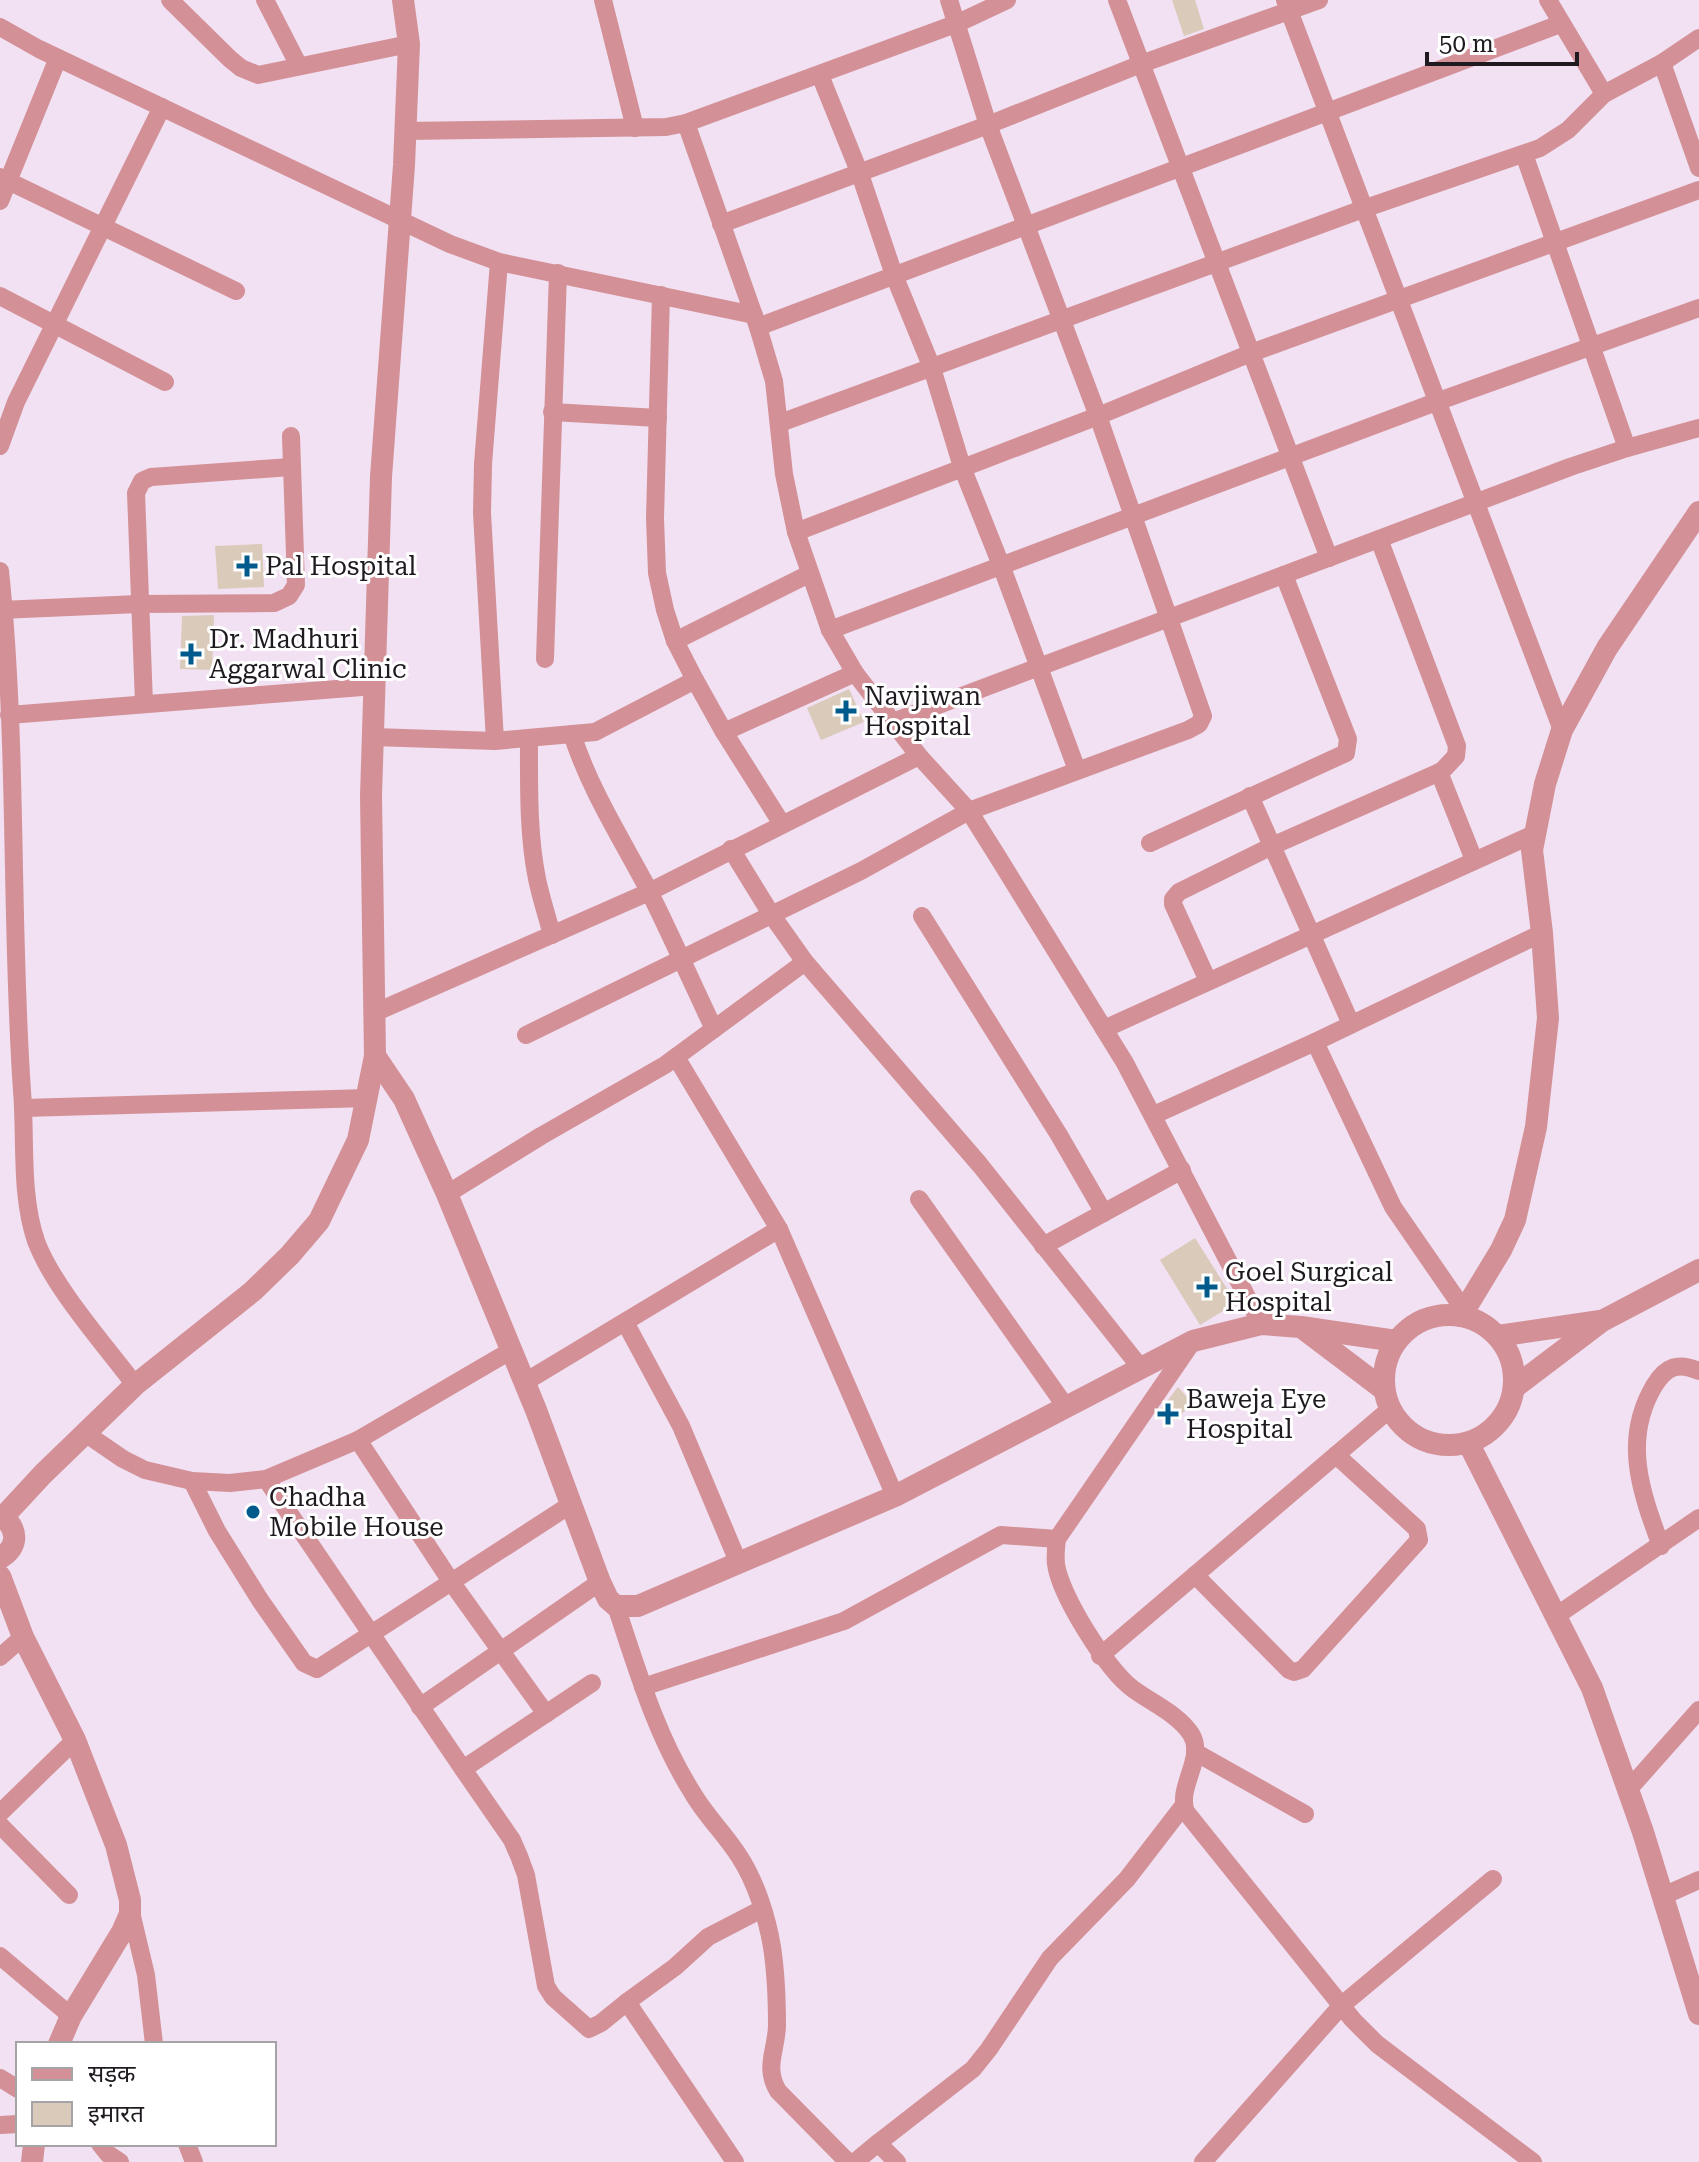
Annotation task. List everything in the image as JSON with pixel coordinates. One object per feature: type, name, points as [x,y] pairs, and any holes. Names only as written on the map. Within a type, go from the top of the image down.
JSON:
[{"type":"street","points":[[170,0],[230,59],[258,75],[409,44]]},
{"type":"street","points":[[265,0],[299,66]]},
{"type":"street","points":[[0,1558],[11,1551],[15,1542],[15,1532],[2,1515],[135,1385],[253,1291],[290,1255],[319,1221],[358,1140],[375,1056],[373,737],[381,477],[409,44],[403,0]]},
{"type":"street","points":[[603,0],[635,128]]},
{"type":"street","points":[[526,1035],[861,871],[969,811],[1188,730],[1202,720],[1170,618],[1098,416],[988,125],[949,0]]},
{"type":"street","points":[[405,131],[635,128],[686,123],[958,23],[1007,0]]},
{"type":"street","points":[[1117,0],[1329,558]]},
{"type":"street","points":[[721,224],[988,125],[1286,5],[1319,0]]},
{"type":"street","points":[[1548,0],[1604,94]]},
{"type":"street","points":[[1286,5],[1562,730]]},
{"type":"street","points":[[0,27],[58,58],[450,244],[499,262],[661,295],[756,321],[1028,227],[1560,24]]},
{"type":"street","points":[[780,423],[1363,209],[1524,154],[1556,139],[1604,94],[1662,63],[1699,38]]},
{"type":"street","points":[[0,201],[5,180],[58,58]]},
{"type":"street","points":[[1662,63],[1699,168]]},
{"type":"street","points":[[820,75],[932,368],[962,467],[1077,770]]},
{"type":"street","points":[[0,446],[8,398],[54,325],[162,107]]},
{"type":"street","points":[[686,123],[774,381],[784,474],[796,532],[830,630],[855,673],[919,756],[969,811],[1154,1115],[1261,1324]]},
{"type":"street","points":[[1524,154],[1627,448]]},
{"type":"street","points":[[5,180],[236,291]]},
{"type":"street","points":[[796,532],[1098,416],[1251,353],[1699,190]]},
{"type":"street","points":[[495,741],[482,513],[483,452],[499,262]]},
{"type":"street","points":[[545,659],[558,273]]},
{"type":"street","points":[[661,295],[655,518],[657,573],[675,641],[724,732],[782,824]]},
{"type":"street","points":[[0,296],[165,382]]},
{"type":"street","points":[[830,630],[1436,402],[1699,308]]},
{"type":"street","points":[[552,412],[658,418]]},
{"type":"street","points":[[893,722],[1627,448],[1699,428]]},
{"type":"street","points":[[2,610],[139,604],[274,603],[289,596],[296,585],[291,436]]},
{"type":"street","points":[[144,703],[136,493],[142,481],[151,477],[291,467]]},
{"type":"street","points":[[1463,1313],[1501,1250],[1515,1220],[1536,1127],[1548,1018],[1542,933],[1533,871],[1534,834],[1545,784],[1562,730],[1607,648],[1699,512]]},
{"type":"street","points":[[1208,981],[1173,899],[1179,892],[1272,846],[1439,772],[1453,763],[1456,756],[1457,746],[1379,539]]},
{"type":"street","points":[[0,571],[9,715],[8,1004],[24,1108],[28,1205],[37,1241],[54,1276],[135,1385]]},
{"type":"street","points":[[675,641],[809,574]]},
{"type":"street","points":[[1150,843],[1342,757],[1349,746],[1284,575]]},
{"type":"street","points":[[724,732],[855,673]]},
{"type":"street","points":[[373,737],[495,741],[595,732],[695,680]]},
{"type":"street","points":[[9,715],[375,686]]},
{"type":"street","points":[[572,734],[598,799],[649,892],[714,1029]]},
{"type":"street","points":[[529,740],[532,843],[537,879],[552,935]]},
{"type":"street","points":[[374,1013],[649,892],[919,756]]},
{"type":"street","points":[[1439,772],[1474,860]]},
{"type":"street","points":[[1250,796],[1351,1024]]},
{"type":"street","points":[[1104,1029],[1534,834]]},
{"type":"street","points":[[731,849],[805,962],[980,1165],[1140,1367]]},
{"type":"street","points":[[922,916],[1104,1213]]},
{"type":"street","points":[[1154,1115],[1542,933]]},
{"type":"street","points":[[447,1194],[676,1057],[805,962]]},
{"type":"street","points":[[1315,1042],[1393,1207],[1463,1313],[1498,1336],[1510,1354],[1515,1387]]},
{"type":"street","points":[[375,1056],[404,1099],[447,1194],[525,1382],[600,1582],[608,1599],[616,1606],[643,1687],[671,1752],[692,1793],[739,1855],[751,1877],[772,1947],[776,1998],[776,2032],[770,2069],[773,2082],[778,2091],[848,2162]]},
{"type":"street","points":[[676,1057],[779,1229],[895,1496]]},
{"type":"street","points":[[24,1108],[368,1098]]},
{"type":"street","points":[[1043,1246],[1182,1170]]},
{"type":"street","points":[[919,1199],[1066,1407]]},
{"type":"street","points":[[525,1382],[779,1229]]},
{"type":"street","points":[[1301,1327],[1386,1399],[1403,1428],[1426,1442],[1452,1447],[1469,1444],[1499,1424],[1515,1387],[1602,1321],[1699,1270]]},
{"type":"street","points":[[1100,1656],[1336,1455],[1386,1399],[1385,1362],[1396,1341],[1429,1317],[1463,1313]]},
{"type":"street","points":[[1498,1336],[1602,1321]]},
{"type":"street","points":[[625,1322],[687,1438],[739,1564]]},
{"type":"street","points":[[616,1606],[638,1606],[895,1496],[1193,1341],[1261,1324],[1396,1341]]},
{"type":"street","points":[[1193,1341],[1057,1539],[1056,1567],[1100,1656],[1131,1688],[1180,1722],[1190,1733],[1195,1752],[1184,1791],[1184,1805],[1191,1819],[1377,2044],[1533,2162]]},
{"type":"street","points":[[85,1433],[145,1470],[192,1481],[230,1483],[266,1479],[358,1440],[512,1350]]},
{"type":"street","points":[[1661,1546],[1637,1472],[1635,1445],[1638,1421],[1645,1400],[1660,1376],[1674,1365],[1685,1365],[1699,1371]]},
{"type":"street","points":[[358,1440],[452,1583],[546,1714]]},
{"type":"street","points":[[1469,1444],[1592,1688],[1663,1896],[1699,2014]]},
{"type":"street","points":[[1195,1575],[1289,1670],[1303,1669],[1419,1540],[1417,1529],[1336,1455]]},
{"type":"street","points":[[266,1479],[512,1840],[531,1900],[542,1974],[550,1994],[589,2029],[675,1967],[708,1937],[762,1909]]},
{"type":"street","points":[[192,1481],[217,1531],[304,1663],[317,1669],[570,1505]]},
{"type":"street","points":[[1556,1616],[1699,1518]]},
{"type":"street","points":[[643,1687],[844,1621],[1001,1535],[1057,1539]]},
{"type":"street","points":[[0,1576],[23,1637],[75,1740],[116,1845],[146,1975],[154,2042]]},
{"type":"street","points":[[420,1707],[600,1582]]},
{"type":"street","points":[[0,1657],[23,1637]]},
{"type":"street","points":[[463,1769],[592,1683]]},
{"type":"street","points":[[1628,1790],[1699,1710]]},
{"type":"street","points":[[0,1813],[75,1740]]},
{"type":"street","points":[[1195,1752],[1305,1814]]},
{"type":"street","points":[[855,2162],[973,2069],[1050,1958],[1127,1879],[1184,1805]]},
{"type":"street","points":[[0,1825],[69,1895]]},
{"type":"street","points":[[1203,2162],[1342,2005],[1493,1879]]},
{"type":"street","points":[[1663,1896],[1699,1880]]},
{"type":"street","points":[[60,2042],[71,2016],[122,1932],[130,1908]]},
{"type":"street","points":[[0,1956],[71,2016]]},
{"type":"street","points":[[627,2002],[735,2162]]},
{"type":"street","points":[[878,2143],[897,2162]]},
{"type":"street","points":[[102,2146],[120,2162]]},
{"type":"building","points":[[1172,0],[1195,0],[1204,29],[1184,36]]},
{"type":"building","points":[[262,544],[264,587],[218,589],[215,546]]},
{"type":"building","points":[[214,615],[212,670],[180,669],[182,616]]},
{"type":"building","points":[[849,689],[864,722],[821,740],[807,708]]},
{"type":"building","points":[[1195,1238],[1236,1303],[1200,1325],[1160,1260]]},
{"type":"building","points":[[1178,1387],[1193,1404],[1172,1422],[1161,1409]]},
{"type":"place","name":"Pal Hospital","points":[[247,566]]},
{"type":"place","name":"Dr. Madhuri Aggarwal Clinic","points":[[191,654]]},
{"type":"place","name":"Navjiwan Hospital","points":[[846,711]]},
{"type":"place","name":"Goel Surgical Hospital","points":[[1207,1287]]},
{"type":"place","name":"Baweja Eye Hospital","points":[[1168,1414]]},
{"type":"place","name":"Chadha Mobile House","points":[[253,1512]]}]
